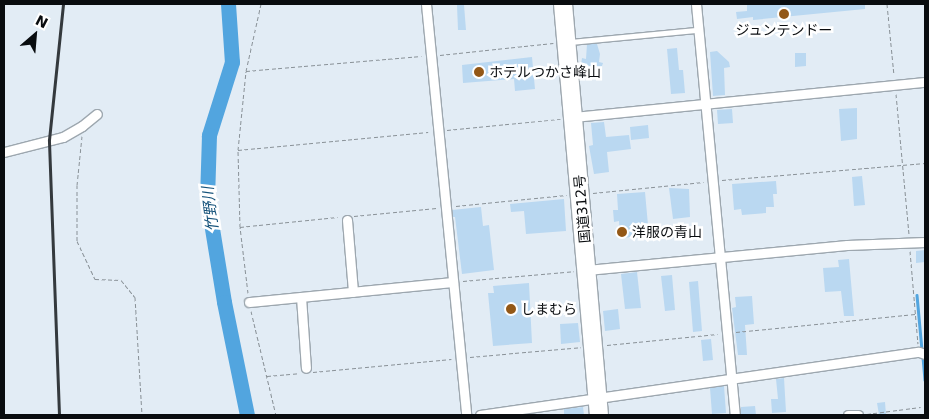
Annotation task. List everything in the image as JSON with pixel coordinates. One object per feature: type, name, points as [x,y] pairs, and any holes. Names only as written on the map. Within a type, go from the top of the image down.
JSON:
[{"type":"highway","name":"国道312号","points":[[562,4],[598,407]]},
{"type":"street","points":[[426,4],[466,415]]},
{"type":"street","points":[[696,4],[735,415]]},
{"type":"street","points":[[573,118],[925,82]]},
{"type":"street","points":[[4,152],[63,137],[82,126],[97,114]]},
{"type":"street","points":[[344,218],[354,292]]},
{"type":"street","points":[[587,270],[847,245],[925,242]]},
{"type":"street","points":[[249,302],[453,282]]},
{"type":"street","points":[[301,297],[306,368]]},
{"type":"street","points":[[480,415],[598,407],[733,379],[922,353]]},
{"type":"street","points":[[848,415],[858,415]]},
{"type":"lane","points":[[566,42],[698,30]]},
{"type":"path","points":[[261,4],[246,71],[238,150],[240,227],[249,302],[276,415]]},
{"type":"path","points":[[887,4],[922,353]]},
{"type":"path","points":[[246,71],[431,56],[566,42]]},
{"type":"path","points":[[238,150],[573,118]]},
{"type":"path","points":[[82,126],[82,150],[77,185],[77,241],[95,279],[121,280],[135,297],[142,415]]},
{"type":"path","points":[[240,227],[893,164],[902,166],[925,163]]},
{"type":"path","points":[[453,282],[587,270]]},
{"type":"path","points":[[858,415],[921,407]]},
{"type":"building","name":"ジュンテンドー","points":[[747,4],[865,4],[865,9],[753,20],[753,17],[737,19],[736,12],[747,11]]},
{"type":"building","points":[[457,5],[464,5],[466,30],[458,30]]},
{"type":"building","points":[[587,44],[597,44],[600,54],[599,62],[603,63],[601,69],[581,65],[582,58],[586,59]]},
{"type":"building","points":[[677,48],[679,70],[683,70],[685,93],[671,94],[667,49]]},
{"type":"building","points":[[717,51],[729,62],[730,67],[724,68],[725,95],[713,96],[710,52]]},
{"type":"building","points":[[795,53],[806,53],[806,66],[795,67]]},
{"type":"building","points":[[532,57],[535,89],[515,91],[514,79],[463,83],[462,65]]},
{"type":"building","points":[[857,108],[857,139],[841,141],[839,109]]},
{"type":"building","points":[[732,109],[733,123],[718,124],[717,110]]},
{"type":"building","points":[[604,122],[606,137],[629,135],[631,149],[607,152],[609,172],[594,174],[589,146],[593,145],[591,123]]},
{"type":"building","points":[[648,125],[649,138],[631,140],[630,127]]},
{"type":"building","points":[[862,176],[865,205],[854,206],[852,177]]},
{"type":"building","points":[[776,181],[777,194],[773,194],[774,207],[766,207],[766,213],[742,215],[741,209],[734,210],[732,184]]},
{"type":"building","points":[[669,188],[689,189],[690,217],[673,219]]},
{"type":"building","points":[[645,192],[649,236],[620,238],[619,221],[614,222],[613,210],[618,210],[617,194]]},
{"type":"building","points":[[564,199],[566,231],[526,234],[524,211],[511,212],[510,204]]},
{"type":"building","points":[[481,207],[483,226],[489,225],[494,270],[462,274],[455,217],[453,217],[452,210]]},
{"type":"building","points":[[925,250],[925,262],[916,263],[916,251]]},
{"type":"building","points":[[849,259],[854,316],[844,316],[841,291],[825,292],[823,268],[839,267],[838,260]]},
{"type":"building","points":[[637,272],[641,308],[625,309],[621,274]]},
{"type":"building","points":[[672,275],[675,310],[665,311],[661,276]]},
{"type":"building","points":[[698,281],[702,331],[693,332],[689,282]]},
{"type":"building","name":"しまむら","points":[[529,283],[532,343],[493,346],[488,293],[494,293],[493,286]]},
{"type":"building","points":[[752,296],[754,324],[745,325],[747,355],[738,355],[732,308],[736,307],[735,297]]},
{"type":"building","points":[[618,309],[620,329],[605,331],[603,311]]},
{"type":"building","points":[[578,323],[580,342],[561,344],[560,324]]},
{"type":"building","points":[[711,339],[713,360],[703,361],[701,340]]},
{"type":"building","points":[[784,378],[786,412],[772,413],[771,399],[778,399],[776,379]]},
{"type":"building","points":[[724,386],[726,413],[712,414],[710,388]]},
{"type":"building","points":[[885,402],[886,415],[879,415],[877,403]]},
{"type":"building","points":[[755,406],[756,415],[741,415],[741,407]]},
{"type":"building","points":[[583,407],[584,415],[564,415],[564,409]]},
{"type":"waterway","name":"竹野川","points":[[228,4],[232,62],[209,135],[207,198],[224,302],[247,415]]},
{"type":"waterway","points":[[917,295],[922,350]]},
{"type":"waterway","points":[[923,357],[925,380]]},
{"type":"railway","points":[[59,415],[49,140],[63,4]]},
{"type":"place","name":"ジュンテンドー","points":[[784,14]]},
{"type":"place","name":"ホテルつかさ峰山","points":[[479,72]]},
{"type":"place","name":"洋服の青山","points":[[622,232]]},
{"type":"place","name":"しまむら","points":[[511,309]]}]
